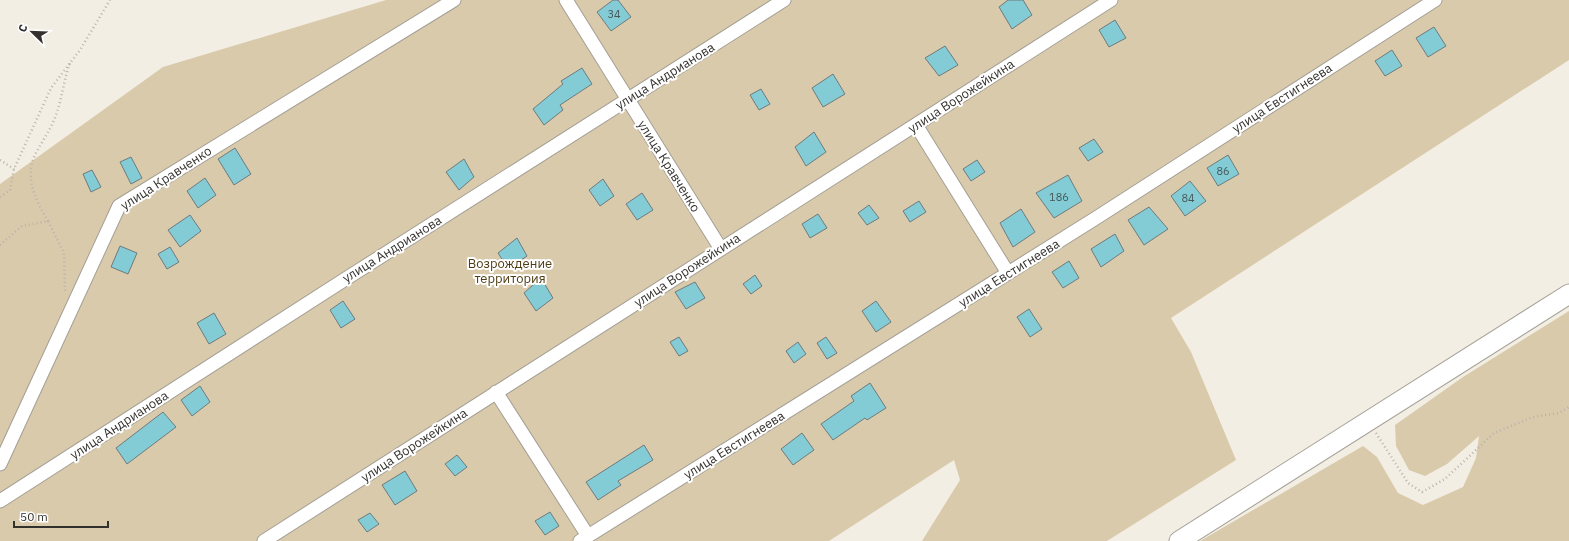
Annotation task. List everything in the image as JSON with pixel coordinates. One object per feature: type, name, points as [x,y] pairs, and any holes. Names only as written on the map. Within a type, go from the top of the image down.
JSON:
[{"type":"main road","points":[[1179,541],[1569,294]]},
{"type":"street","name":"улица Кравченко","points":[[0,464],[119,206],[454,0]]},
{"type":"street","name":"улица Кравченко","points":[[566,0],[721,249]]},
{"type":"street","name":"улица Андрианова","points":[[0,501],[784,0]]},
{"type":"street","name":"улица Ворожейкина","points":[[264,541],[1111,0]]},
{"type":"street","name":"улица Евстигнеева","points":[[584,539],[1008,273],[1435,0]]},
{"type":"street","points":[[916,125],[1008,273]]},
{"type":"street","points":[[496,392],[584,539]]},
{"type":"path","points":[[0,197],[10,190],[14,169],[51,88],[70,61],[80,50],[110,0]]},
{"type":"path","points":[[65,298],[64,252],[36,202],[30,172],[34,156],[54,120],[63,94],[65,77],[70,61]]},
{"type":"path","points":[[0,160],[14,169]]},
{"type":"path","points":[[0,245],[22,226],[48,221]]},
{"type":"path","points":[[1368,421],[1408,483],[1422,492],[1445,479],[1494,433],[1533,417],[1559,413],[1569,407]]},
{"type":"green space","name":"Возрождение территория","points":[[386,0],[1569,0],[1569,60],[1171,318],[1191,352],[1236,460],[1107,541],[922,541],[960,480],[954,460],[829,541],[0,541],[0,184],[163,67]]},
{"type":"green space","points":[[1569,311],[1569,541],[1200,541],[1363,446],[1377,457],[1398,493],[1423,505],[1463,487],[1476,458],[1479,436],[1447,464],[1425,476],[1409,470],[1396,446],[1395,425],[1463,377]]},
{"type":"building","points":[[613,0],[618,0],[631,17],[611,31],[597,12]]},
{"type":"building","points":[[1008,0],[1023,0],[1032,15],[1012,29],[999,7]]},
{"type":"building","points":[[1115,20],[1126,38],[1109,47],[1099,30]]},
{"type":"building","points":[[1434,27],[1446,46],[1428,57],[1416,38]]},
{"type":"building","points":[[945,46],[958,65],[939,76],[925,58]]},
{"type":"building","points":[[1392,50],[1402,66],[1385,76],[1375,61]]},
{"type":"building","points":[[582,68],[592,84],[560,105],[563,110],[544,125],[533,109],[563,84],[561,81]]},
{"type":"building","points":[[833,74],[845,94],[823,107],[812,88]]},
{"type":"building","points":[[761,89],[770,104],[759,110],[750,95]]},
{"type":"building","points":[[814,132],[826,152],[806,166],[795,147]]},
{"type":"building","points":[[1094,139],[1103,152],[1088,161],[1079,148]]},
{"type":"building","points":[[235,148],[251,174],[234,185],[218,159]]},
{"type":"building","points":[[1228,155],[1239,174],[1218,186],[1207,168]]},
{"type":"building","points":[[131,157],[142,178],[131,184],[120,162]]},
{"type":"building","points":[[464,159],[474,177],[459,190],[446,172]]},
{"type":"building","points":[[977,160],[985,172],[971,181],[963,169]]},
{"type":"building","points":[[92,170],[101,187],[91,192],[83,174]]},
{"type":"building","points":[[1068,175],[1082,201],[1054,218],[1036,193]]},
{"type":"building","points":[[205,178],[216,195],[198,208],[187,191]]},
{"type":"building","points":[[603,179],[614,196],[600,206],[589,190]]},
{"type":"building","points":[[1190,181],[1206,201],[1185,216],[1171,196]]},
{"type":"building","points":[[642,193],[653,210],[637,220],[626,204]]},
{"type":"building","points":[[919,201],[926,212],[910,222],[903,211]]},
{"type":"building","points":[[869,205],[879,218],[867,225],[858,213]]},
{"type":"building","points":[[1149,207],[1168,229],[1144,245],[1128,220]]},
{"type":"building","points":[[1021,209],[1035,232],[1013,247],[1000,223]]},
{"type":"building","points":[[818,214],[827,228],[810,238],[802,224]]},
{"type":"building","points":[[190,215],[201,231],[180,247],[168,230]]},
{"type":"building","points":[[1115,234],[1124,251],[1101,267],[1091,249]]},
{"type":"building","points":[[517,238],[527,256],[508,269],[498,253]]},
{"type":"building","points":[[120,246],[137,253],[128,274],[111,267]]},
{"type":"building","points":[[170,247],[179,262],[167,269],[158,254]]},
{"type":"building","points":[[1069,261],[1079,278],[1063,288],[1052,272]]},
{"type":"building","points":[[755,275],[762,286],[751,294],[743,284]]},
{"type":"building","points":[[541,278],[553,298],[536,311],[524,293]]},
{"type":"building","points":[[695,282],[705,298],[686,309],[675,292]]},
{"type":"building","points":[[343,301],[355,319],[341,328],[330,310]]},
{"type":"building","points":[[876,301],[891,322],[876,332],[862,311]]},
{"type":"building","points":[[1029,309],[1042,329],[1030,337],[1017,317]]},
{"type":"building","points":[[214,313],[226,334],[209,344],[197,323]]},
{"type":"building","points":[[679,337],[688,351],[679,356],[670,342]]},
{"type":"building","points":[[826,337],[837,353],[827,359],[817,343]]},
{"type":"building","points":[[798,342],[806,354],[794,363],[786,351]]},
{"type":"building","points":[[870,383],[886,408],[867,420],[865,418],[833,440],[821,424],[854,401],[851,396]]},
{"type":"building","points":[[200,386],[210,402],[192,416],[181,400]]},
{"type":"building","points":[[163,412],[176,427],[127,464],[116,448]]},
{"type":"building","points":[[802,433],[814,450],[793,465],[781,449]]},
{"type":"building","points":[[644,445],[653,460],[618,481],[621,485],[598,500],[586,482]]},
{"type":"building","points":[[457,455],[467,467],[455,476],[445,464]]},
{"type":"building","points":[[405,471],[417,491],[395,505],[382,485]]},
{"type":"building","points":[[550,512],[559,526],[545,535],[535,521]]},
{"type":"building","points":[[370,513],[379,524],[367,532],[358,520]]}]
